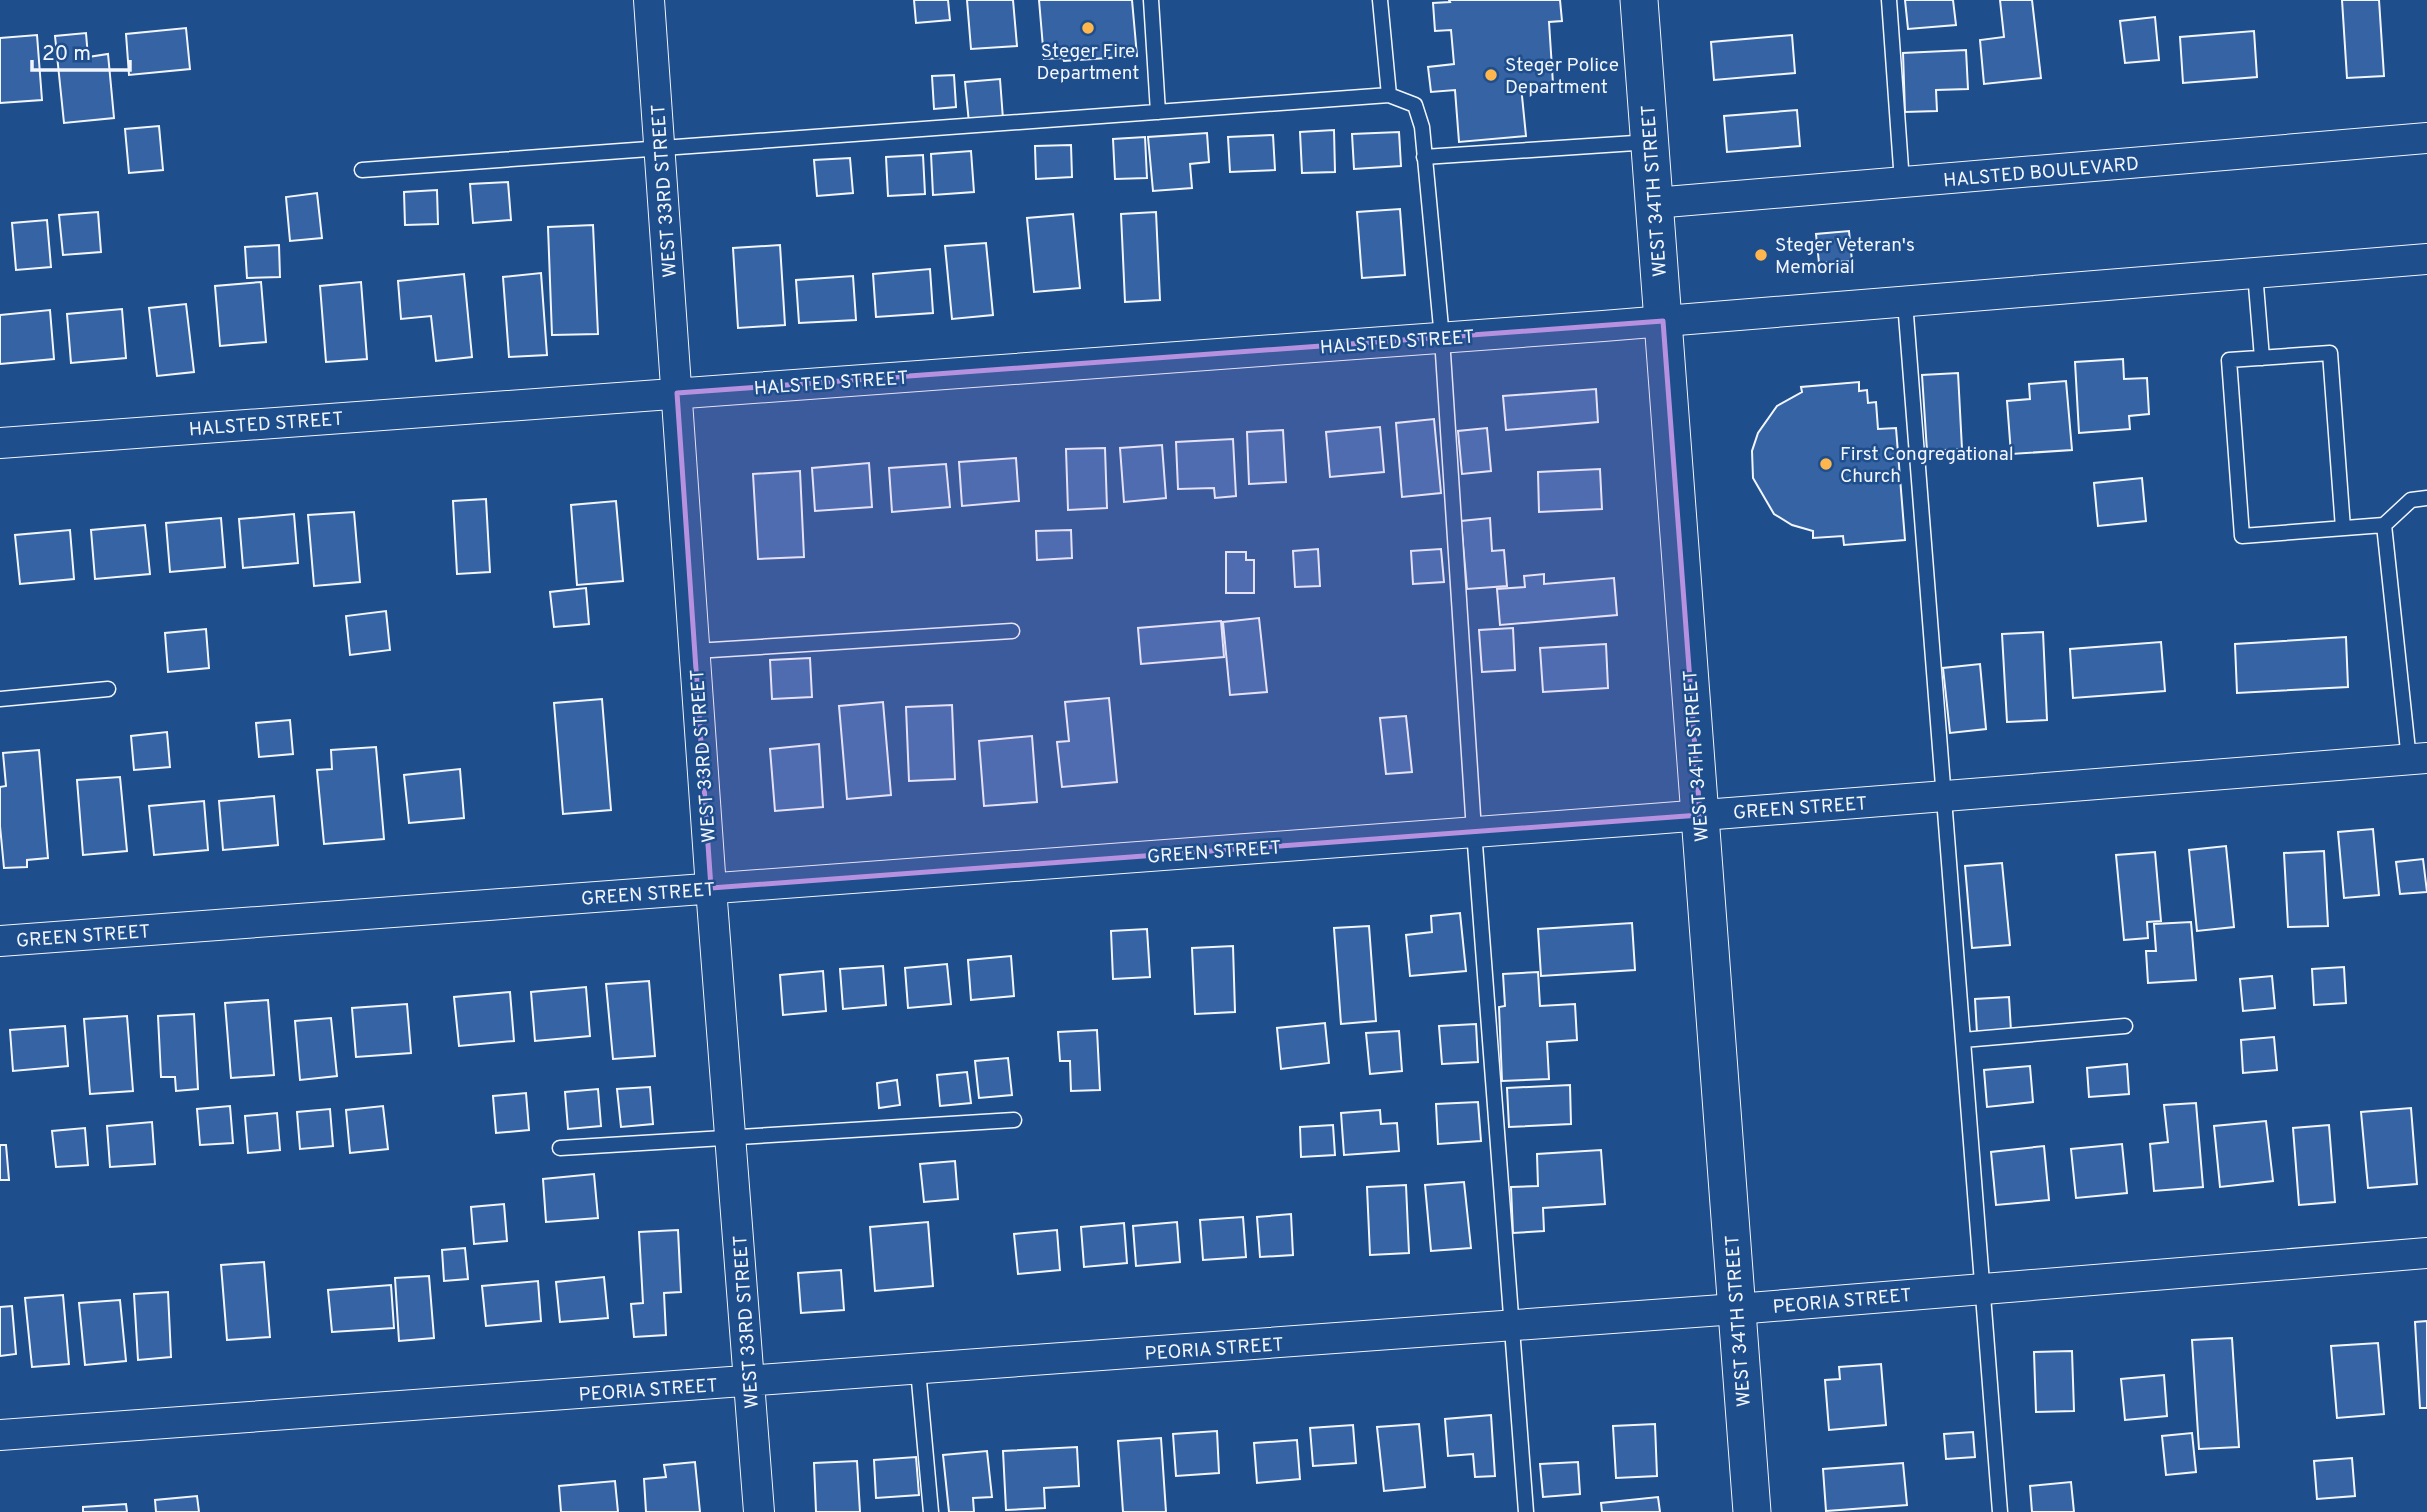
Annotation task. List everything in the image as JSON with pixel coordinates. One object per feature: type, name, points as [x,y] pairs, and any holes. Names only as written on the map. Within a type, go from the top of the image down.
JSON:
[{"type":"street","name":"WEST 33RD STREET","points":[[649,0],[711,888],[759,1512]]},
{"type":"street","name":"WEST 34TH STREET","points":[[1639,0],[1752,1512]]},
{"type":"street","name":"HALSTED BOULEVARD","points":[[1654,203],[2427,138]]},
{"type":"street","points":[[1663,321],[2427,259]]},
{"type":"street","name":"HALSTED STREET","points":[[0,443],[1663,321]]},
{"type":"street","name":"GREEN STREET","points":[[0,941],[2418,759]]},
{"type":"street","name":"PEORIA STREET","points":[[0,1435],[1511,1326],[2427,1253]]},
{"type":"lane","points":[[1151,0],[1158,112]]},
{"type":"lane","points":[[1380,0],[1389,95]]},
{"type":"lane","points":[[1889,0],[1902,182]]},
{"type":"lane","points":[[362,170],[1389,95],[1415,105],[1422,127],[1442,338],[1474,831],[1526,1512]]},
{"type":"lane","points":[[1424,157],[1650,142]]},
{"type":"lane","points":[[2255,273],[2262,358]]},
{"type":"lane","points":[[1905,302],[2000,1512]]},
{"type":"lane","points":[[2343,528],[2330,353],[2229,360],[2242,536],[2343,528],[2384,524],[2411,500],[2427,498]]},
{"type":"lane","points":[[2384,524],[2418,759]]},
{"type":"lane","points":[[695,651],[1012,631]]},
{"type":"lane","points":[[0,699],[108,689]]},
{"type":"lane","points":[[1964,1040],[2125,1026]]},
{"type":"lane","points":[[560,1148],[1014,1121]]},
{"type":"lane","points":[[918,1370],[931,1512]]},
{"type":"highlighted area","points":[[1663,321],[1700,815],[711,888],[677,393]]},
{"type":"building","points":[[914,0],[948,0],[950,20],[916,23]]},
{"type":"building","points":[[967,0],[1013,0],[1017,46],[971,49]]},
{"type":"building","name":"Steger Fire Department","points":[[1039,0],[1132,0],[1137,56],[1064,61],[1063,58],[1044,59]]},
{"type":"building","name":"Steger Police Department","points":[[1449,0],[1560,0],[1562,21],[1549,22],[1553,84],[1521,86],[1526,136],[1459,142],[1455,90],[1431,92],[1428,67],[1454,64],[1451,30],[1435,31],[1433,3],[1450,2]]},
{"type":"building","points":[[1905,0],[1953,0],[1956,25],[1908,29]]},
{"type":"building","points":[[2000,0],[2032,0],[2041,78],[1984,84],[1980,40],[2004,37]]},
{"type":"building","points":[[2342,0],[2379,0],[2384,76],[2347,78]]},
{"type":"building","points":[[2155,17],[2159,60],[2125,63],[2120,21]]},
{"type":"building","points":[[186,28],[190,69],[129,75],[126,34]]},
{"type":"building","points":[[2254,31],[2257,77],[2183,83],[2180,37]]},
{"type":"building","points":[[86,33],[88,57],[108,54],[114,118],[64,123],[55,36]]},
{"type":"building","points":[[37,35],[42,100],[0,103],[0,38]]},
{"type":"building","points":[[1792,35],[1795,73],[1714,80],[1711,42]]},
{"type":"building","points":[[1966,50],[1968,89],[1936,90],[1937,111],[1905,112],[1903,53]]},
{"type":"building","points":[[954,75],[956,107],[934,109],[932,76]]},
{"type":"building","points":[[1000,79],[1003,119],[969,123],[965,82]]},
{"type":"building","points":[[1797,110],[1800,146],[1727,152],[1724,116]]},
{"type":"building","points":[[159,126],[163,170],[129,173],[125,129]]},
{"type":"building","points":[[1334,130],[1335,172],[1302,173],[1300,132]]},
{"type":"building","points":[[1399,132],[1401,166],[1354,169],[1352,134]]},
{"type":"building","points":[[1207,133],[1209,162],[1190,164],[1192,188],[1153,191],[1148,137]]},
{"type":"building","points":[[1273,135],[1275,170],[1230,172],[1228,137]]},
{"type":"building","points":[[1145,137],[1147,178],[1115,179],[1113,139]]},
{"type":"building","points":[[1071,145],[1072,177],[1036,179],[1035,146]]},
{"type":"building","points":[[971,151],[974,192],[933,195],[931,154]]},
{"type":"building","points":[[923,155],[925,194],[888,196],[886,157]]},
{"type":"building","points":[[850,158],[853,193],[817,196],[814,160]]},
{"type":"building","points":[[508,182],[511,220],[473,223],[470,184]]},
{"type":"building","points":[[437,190],[438,224],[405,225],[404,192]]},
{"type":"building","points":[[317,193],[322,238],[290,241],[286,197]]},
{"type":"building","points":[[1400,209],[1405,275],[1362,278],[1357,212]]},
{"type":"building","points":[[98,212],[101,252],[63,255],[59,215]]},
{"type":"building","points":[[1156,212],[1160,300],[1125,302],[1121,214]]},
{"type":"building","points":[[1073,214],[1080,288],[1034,292],[1027,218]]},
{"type":"building","points":[[47,220],[51,267],[16,270],[12,223]]},
{"type":"building","points":[[593,225],[598,334],[552,335],[548,227]]},
{"type":"building","points":[[1849,231],[1852,261],[1819,263],[1816,234]]},
{"type":"building","points":[[986,243],[993,315],[952,319],[945,246]]},
{"type":"building","points":[[279,245],[280,277],[247,278],[245,247]]},
{"type":"building","points":[[780,245],[785,325],[738,328],[733,248]]},
{"type":"building","points":[[930,269],[933,313],[876,317],[873,274]]},
{"type":"building","points":[[541,273],[547,355],[509,357],[503,277]]},
{"type":"building","points":[[464,274],[472,357],[436,361],[431,316],[401,319],[398,281]]},
{"type":"building","points":[[853,276],[856,320],[799,323],[796,280]]},
{"type":"building","points":[[261,282],[266,342],[220,346],[215,286]]},
{"type":"building","points":[[361,282],[367,359],[326,362],[320,286]]},
{"type":"building","points":[[186,304],[194,372],[157,376],[149,308]]},
{"type":"building","points":[[122,309],[126,358],[71,363],[67,314]]},
{"type":"building","points":[[50,310],[54,359],[0,364],[0,315]]},
{"type":"building","points":[[2123,359],[2124,379],[2147,378],[2149,414],[2129,416],[2130,429],[2079,433],[2075,362]]},
{"type":"building","points":[[1958,373],[1962,449],[1927,451],[1922,375]]},
{"type":"building","points":[[2066,381],[2072,450],[2011,454],[2007,401],[2030,399],[2029,384]]},
{"type":"building","name":"First Congregational Church","points":[[1859,382],[1859,391],[1867,390],[1868,403],[1876,402],[1878,429],[1896,428],[1905,540],[1844,545],[1843,536],[1813,538],[1813,531],[1792,525],[1774,514],[1753,478],[1752,451],[1758,433],[1777,406],[1802,392],[1801,387]]},
{"type":"building","points":[[1596,389],[1598,422],[1506,430],[1503,396]]},
{"type":"building","points":[[1434,419],[1441,493],[1402,497],[1396,423]]},
{"type":"building","points":[[1380,427],[1384,472],[1330,477],[1326,432]]},
{"type":"building","points":[[1487,428],[1491,471],[1462,474],[1458,431]]},
{"type":"building","points":[[1283,430],[1286,482],[1249,484],[1247,432]]},
{"type":"building","points":[[1233,439],[1236,496],[1215,498],[1214,488],[1178,489],[1176,442]]},
{"type":"building","points":[[1162,445],[1166,498],[1124,502],[1120,448]]},
{"type":"building","points":[[1105,448],[1107,508],[1068,510],[1066,449]]},
{"type":"building","points":[[1016,458],[1019,501],[962,506],[959,462]]},
{"type":"building","points":[[869,463],[872,507],[815,511],[812,468]]},
{"type":"building","points":[[946,464],[950,507],[892,512],[889,468]]},
{"type":"building","points":[[1600,469],[1602,509],[1539,512],[1538,472]]},
{"type":"building","points":[[800,471],[804,557],[758,559],[753,474]]},
{"type":"building","points":[[2142,478],[2146,521],[2098,526],[2094,483]]},
{"type":"building","points":[[486,499],[490,572],[457,574],[453,501]]},
{"type":"building","points":[[616,501],[623,581],[577,585],[571,505]]},
{"type":"building","points":[[354,512],[360,582],[314,586],[308,515]]},
{"type":"building","points":[[294,514],[298,563],[243,568],[239,519]]},
{"type":"building","points":[[221,518],[225,567],[170,572],[166,523]]},
{"type":"building","points":[[1490,518],[1492,551],[1504,550],[1507,586],[1467,589],[1461,521]]},
{"type":"building","points":[[145,525],[150,574],[95,579],[91,530]]},
{"type":"building","points":[[70,530],[74,579],[20,584],[15,535]]},
{"type":"building","points":[[1071,530],[1072,558],[1037,560],[1036,531]]},
{"type":"building","points":[[1318,549],[1320,586],[1295,587],[1293,551]]},
{"type":"building","points":[[1441,549],[1444,582],[1413,584],[1411,551]]},
{"type":"building","points":[[1226,552],[1246,552],[1246,560],[1254,560],[1254,593],[1226,593]]},
{"type":"building","points":[[1544,574],[1544,584],[1614,578],[1617,615],[1500,625],[1497,589],[1525,587],[1524,576]]},
{"type":"building","points":[[586,588],[589,624],[554,627],[550,592]]},
{"type":"building","points":[[386,611],[390,650],[350,655],[346,616]]},
{"type":"building","points":[[1259,618],[1267,692],[1230,695],[1223,622]]},
{"type":"building","points":[[1221,621],[1224,657],[1141,664],[1138,628]]},
{"type":"building","points":[[1513,628],[1515,670],[1482,672],[1479,630]]},
{"type":"building","points":[[206,629],[209,668],[168,672],[165,633]]},
{"type":"building","points":[[2043,632],[2047,720],[2007,722],[2002,634]]},
{"type":"building","points":[[2346,637],[2348,687],[2237,693],[2235,644]]},
{"type":"building","points":[[2161,642],[2165,691],[2073,698],[2070,649]]},
{"type":"building","points":[[1606,644],[1608,688],[1543,692],[1540,648]]},
{"type":"building","points":[[810,658],[812,697],[772,699],[770,660]]},
{"type":"building","points":[[1980,664],[1986,729],[1950,733],[1943,668]]},
{"type":"building","points":[[1109,698],[1117,782],[1062,787],[1057,742],[1069,741],[1065,702]]},
{"type":"building","points":[[602,699],[611,810],[563,814],[554,703]]},
{"type":"building","points":[[883,702],[891,795],[847,799],[839,706]]},
{"type":"building","points":[[952,705],[955,779],[909,781],[906,707]]},
{"type":"building","points":[[1406,716],[1412,772],[1386,774],[1380,718]]},
{"type":"building","points":[[290,720],[293,754],[259,757],[256,723]]},
{"type":"building","points":[[167,732],[170,767],[134,770],[131,736]]},
{"type":"building","points":[[1032,736],[1037,802],[984,806],[979,741]]},
{"type":"building","points":[[819,744],[823,807],[775,811],[770,749]]},
{"type":"building","points":[[376,747],[384,839],[324,844],[317,770],[332,769],[331,750]]},
{"type":"building","points":[[39,750],[48,858],[27,860],[27,867],[4,868],[0,826],[0,787],[6,786],[3,753]]},
{"type":"building","points":[[460,769],[464,818],[409,823],[404,775]]},
{"type":"building","points":[[120,777],[127,851],[83,855],[77,780]]},
{"type":"building","points":[[274,796],[278,845],[223,850],[219,801]]},
{"type":"building","points":[[204,801],[208,850],[154,855],[149,806]]},
{"type":"building","points":[[2373,829],[2379,895],[2344,898],[2338,832]]},
{"type":"building","points":[[2226,846],[2234,927],[2197,931],[2189,850]]},
{"type":"building","points":[[2324,851],[2328,926],[2288,927],[2284,853]]},
{"type":"building","points":[[2155,852],[2161,921],[2147,922],[2148,938],[2124,940],[2116,855]]},
{"type":"building","points":[[2423,859],[2427,892],[2400,894],[2396,862]]},
{"type":"building","points":[[2002,863],[2010,945],[1972,948],[1965,866]]},
{"type":"building","points":[[1460,913],[1466,971],[1410,976],[1406,935],[1432,932],[1431,916]]},
{"type":"building","points":[[2191,922],[2196,980],[2148,983],[2146,951],[2156,951],[2154,924]]},
{"type":"building","points":[[1632,923],[1635,970],[1541,976],[1538,929]]},
{"type":"building","points":[[1369,926],[1376,1021],[1341,1024],[1334,928]]},
{"type":"building","points":[[1147,929],[1150,977],[1113,979],[1111,931]]},
{"type":"building","points":[[1233,946],[1235,1012],[1195,1014],[1192,948]]},
{"type":"building","points":[[1011,956],[1014,996],[971,1000],[968,960]]},
{"type":"building","points":[[947,964],[951,1004],[908,1008],[905,968]]},
{"type":"building","points":[[883,966],[886,1005],[843,1009],[840,969]]},
{"type":"building","points":[[2344,967],[2346,1003],[2314,1005],[2312,969]]},
{"type":"building","points":[[823,971],[826,1011],[783,1015],[780,975]]},
{"type":"building","points":[[1538,972],[1540,1006],[1575,1004],[1577,1040],[1547,1042],[1549,1079],[1502,1081],[1499,1007],[1505,1006],[1503,974]]},
{"type":"building","points":[[2272,976],[2275,1008],[2243,1011],[2240,979]]},
{"type":"building","points":[[649,981],[655,1056],[613,1059],[606,984]]},
{"type":"building","points":[[586,987],[590,1036],[535,1041],[531,992]]},
{"type":"building","points":[[510,992],[514,1041],[459,1046],[454,997]]},
{"type":"building","points":[[2009,997],[2011,1031],[1977,1033],[1975,999]]},
{"type":"building","points":[[268,1000],[274,1075],[231,1078],[225,1003]]},
{"type":"building","points":[[407,1004],[411,1053],[356,1057],[352,1008]]},
{"type":"building","points":[[194,1014],[198,1089],[176,1091],[175,1077],[161,1077],[158,1016]]},
{"type":"building","points":[[127,1016],[133,1091],[90,1094],[84,1019]]},
{"type":"building","points":[[331,1018],[337,1076],[300,1080],[295,1021]]},
{"type":"building","points":[[1325,1023],[1329,1063],[1281,1069],[1277,1028]]},
{"type":"building","points":[[1476,1024],[1478,1062],[1442,1064],[1439,1026]]},
{"type":"building","points":[[65,1026],[68,1066],[13,1071],[10,1030]]},
{"type":"building","points":[[1097,1030],[1100,1090],[1071,1091],[1070,1061],[1060,1061],[1058,1032]]},
{"type":"building","points":[[1399,1031],[1402,1071],[1370,1074],[1366,1033]]},
{"type":"building","points":[[2274,1037],[2277,1070],[2243,1073],[2241,1040]]},
{"type":"building","points":[[1008,1058],[1012,1095],[979,1098],[975,1061]]},
{"type":"building","points":[[2127,1064],[2129,1094],[2089,1097],[2087,1068]]},
{"type":"building","points":[[2030,1066],[2033,1102],[1987,1107],[1984,1070]]},
{"type":"building","points":[[967,1072],[971,1103],[940,1106],[937,1075]]},
{"type":"building","points":[[897,1080],[900,1105],[879,1108],[877,1083]]},
{"type":"building","points":[[1570,1085],[1571,1124],[1509,1127],[1507,1088]]},
{"type":"building","points":[[650,1087],[653,1124],[621,1127],[617,1089]]},
{"type":"building","points":[[598,1089],[601,1126],[568,1129],[565,1092]]},
{"type":"building","points":[[526,1093],[529,1130],[496,1133],[493,1096]]},
{"type":"building","points":[[1478,1102],[1481,1141],[1438,1144],[1436,1104]]},
{"type":"building","points":[[2196,1103],[2203,1187],[2154,1191],[2150,1144],[2168,1142],[2164,1105]]},
{"type":"building","points":[[230,1106],[233,1143],[200,1145],[197,1109]]},
{"type":"building","points":[[383,1106],[388,1149],[350,1153],[346,1110]]},
{"type":"building","points":[[2411,1108],[2417,1184],[2368,1188],[2361,1112]]},
{"type":"building","points":[[330,1109],[333,1146],[300,1149],[297,1112]]},
{"type":"building","points":[[1380,1110],[1381,1124],[1397,1123],[1399,1151],[1344,1155],[1341,1113]]},
{"type":"building","points":[[277,1113],[280,1150],[248,1153],[245,1116]]},
{"type":"building","points":[[2266,1121],[2273,1181],[2220,1187],[2214,1126]]},
{"type":"building","points":[[152,1122],[155,1164],[110,1167],[107,1126]]},
{"type":"building","points":[[1333,1125],[1335,1155],[1301,1157],[1300,1127]]},
{"type":"building","points":[[2329,1125],[2335,1202],[2299,1205],[2293,1128]]},
{"type":"building","points":[[85,1128],[88,1165],[56,1167],[52,1131]]},
{"type":"building","points":[[2122,1144],[2127,1193],[2076,1198],[2071,1149]]},
{"type":"building","points":[[0,1145],[6,1145],[9,1180],[0,1180]]},
{"type":"building","points":[[2044,1146],[2049,1200],[1996,1205],[1991,1152]]},
{"type":"building","points":[[1601,1150],[1605,1204],[1543,1208],[1544,1231],[1513,1233],[1511,1187],[1538,1186],[1537,1154]]},
{"type":"building","points":[[955,1161],[958,1199],[924,1202],[920,1164]]},
{"type":"building","points":[[594,1174],[598,1218],[546,1222],[543,1179]]},
{"type":"building","points":[[1464,1182],[1471,1248],[1431,1251],[1425,1185]]},
{"type":"building","points":[[1406,1185],[1409,1253],[1370,1255],[1367,1187]]},
{"type":"building","points":[[504,1204],[507,1241],[474,1244],[471,1207]]},
{"type":"building","points":[[1291,1214],[1293,1255],[1260,1257],[1257,1217]]},
{"type":"building","points":[[1243,1217],[1246,1257],[1203,1260],[1200,1220]]},
{"type":"building","points":[[928,1222],[933,1286],[875,1291],[870,1227]]},
{"type":"building","points":[[1177,1222],[1180,1262],[1136,1266],[1133,1226]]},
{"type":"building","points":[[1124,1223],[1127,1263],[1084,1267],[1081,1227]]},
{"type":"building","points":[[678,1230],[681,1292],[664,1293],[666,1335],[634,1337],[631,1304],[643,1303],[639,1232]]},
{"type":"building","points":[[1057,1230],[1060,1270],[1018,1274],[1014,1234]]},
{"type":"building","points":[[465,1248],[468,1279],[444,1281],[442,1250]]},
{"type":"building","points":[[264,1262],[270,1337],[227,1340],[221,1265]]},
{"type":"building","points":[[841,1270],[844,1310],[801,1313],[798,1273]]},
{"type":"building","points":[[429,1276],[434,1338],[399,1341],[395,1278]]},
{"type":"building","points":[[604,1277],[608,1318],[560,1322],[556,1282]]},
{"type":"building","points":[[538,1281],[541,1321],[486,1326],[482,1286]]},
{"type":"building","points":[[391,1285],[394,1328],[332,1332],[328,1290]]},
{"type":"building","points":[[168,1292],[171,1357],[138,1360],[134,1294]]},
{"type":"building","points":[[63,1295],[69,1364],[32,1367],[25,1298]]},
{"type":"building","points":[[120,1300],[126,1361],[85,1365],[79,1303]]},
{"type":"building","points":[[12,1306],[16,1354],[0,1356],[0,1307]]},
{"type":"building","points":[[2427,1321],[2427,1408],[2420,1408],[2415,1322]]},
{"type":"building","points":[[2232,1338],[2239,1447],[2199,1449],[2192,1340]]},
{"type":"building","points":[[2378,1343],[2384,1414],[2337,1418],[2331,1346]]},
{"type":"building","points":[[2072,1351],[2074,1411],[2036,1412],[2034,1352]]},
{"type":"building","points":[[1881,1364],[1886,1425],[1829,1430],[1825,1380],[1840,1379],[1839,1367]]},
{"type":"building","points":[[2164,1375],[2167,1416],[2125,1420],[2121,1379]]},
{"type":"building","points":[[1491,1415],[1495,1476],[1475,1477],[1473,1454],[1448,1456],[1445,1419]]},
{"type":"building","points":[[1419,1424],[1425,1487],[1384,1491],[1377,1427]]},
{"type":"building","points":[[1655,1424],[1657,1476],[1616,1478],[1613,1426]]},
{"type":"building","points":[[1353,1425],[1356,1463],[1313,1466],[1310,1428]]},
{"type":"building","points":[[1217,1431],[1219,1473],[1176,1476],[1173,1434]]},
{"type":"building","points":[[1973,1432],[1975,1457],[1946,1459],[1944,1434]]},
{"type":"building","points":[[2192,1433],[2196,1472],[2166,1475],[2162,1436]]},
{"type":"building","points":[[1161,1438],[1166,1512],[1123,1512],[1118,1441]]},
{"type":"building","points":[[1297,1440],[1300,1479],[1257,1483],[1254,1443]]},
{"type":"building","points":[[1077,1447],[1079,1486],[1044,1488],[1045,1508],[1006,1510],[1003,1451]]},
{"type":"building","points":[[987,1451],[992,1497],[973,1498],[974,1512],[949,1512],[943,1455]]},
{"type":"building","points":[[916,1457],[919,1495],[876,1498],[874,1460]]},
{"type":"building","points":[[2352,1458],[2355,1496],[2317,1499],[2314,1461]]},
{"type":"building","points":[[857,1461],[860,1512],[816,1512],[814,1463]]},
{"type":"building","points":[[695,1462],[700,1512],[646,1512],[644,1479],[666,1477],[664,1465]]},
{"type":"building","points":[[1578,1462],[1580,1494],[1543,1497],[1540,1464]]},
{"type":"building","points":[[1903,1463],[1907,1505],[1826,1511],[1823,1469]]},
{"type":"building","points":[[615,1481],[618,1512],[561,1512],[559,1486]]},
{"type":"building","points":[[2071,1482],[2074,1512],[2032,1512],[2030,1486]]},
{"type":"building","points":[[197,1496],[199,1512],[156,1512],[155,1500]]},
{"type":"building","points":[[1658,1497],[1660,1512],[1602,1512],[1601,1503]]},
{"type":"building","points":[[126,1504],[127,1512],[83,1512],[83,1507]]},
{"type":"place","name":"Steger Fire Department","points":[[1088,28]]},
{"type":"place","name":"Steger Police Department","points":[[1491,75]]},
{"type":"place","name":"Steger Veteran's Memorial","points":[[1761,255]]},
{"type":"place","name":"First Congregational Church","points":[[1826,464]]}]
